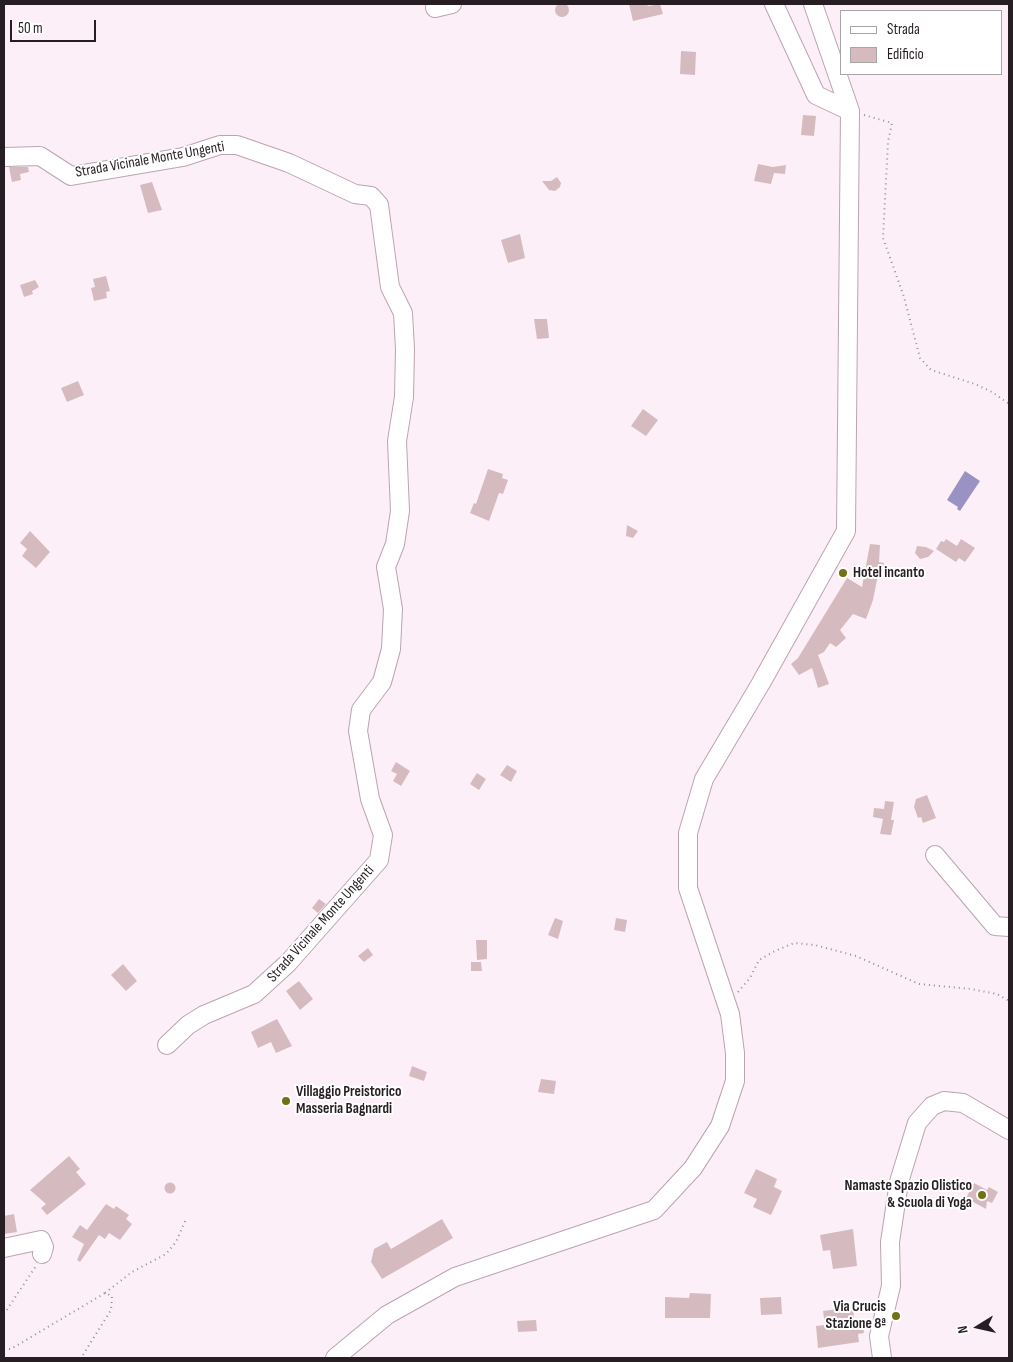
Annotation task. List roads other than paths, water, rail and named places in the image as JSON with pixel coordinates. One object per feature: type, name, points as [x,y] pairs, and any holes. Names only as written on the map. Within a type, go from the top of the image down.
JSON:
[{"type":"street","points":[[435,8],[452,4]]},
{"type":"street","points":[[774,4],[816,95],[850,111]]},
{"type":"street","points":[[335,1358],[387,1315],[455,1277],[654,1210],[693,1168],[720,1126],[735,1081],[735,1053],[730,1014],[688,888],[688,833],[704,779],[761,683],[846,531],[850,111],[813,4]]},
{"type":"street","name":"Strada Vicinale Monte Ungenti","points":[[4,157],[40,156],[71,176],[183,157],[220,145],[237,146],[289,163],[355,194],[371,196],[378,205],[390,287],[403,313],[405,349],[404,397],[397,441],[400,512],[395,544],[386,567],[393,609],[391,650],[382,682],[361,710],[358,731],[370,799],[383,835],[379,860],[288,963],[254,994],[204,1015],[188,1025],[168,1045]]},
{"type":"street","points":[[935,855],[995,926],[1009,927]]},
{"type":"street","points":[[882,1358],[879,1336],[891,1286],[891,1233],[899,1182],[917,1123],[932,1106],[944,1101],[963,1103],[1009,1130]]},
{"type":"street","points":[[4,1248],[41,1240],[44,1247],[42,1254]]},
{"type":"place","name":"Hotel incanto","points":[[843,573]]},
{"type":"place","name":"Villaggio Preistorico Masseria Bagnardi","points":[[286,1101]]},
{"type":"place","name":"Namaste Spazio Olistico & Scuola di Yoga","points":[[982,1195]]},
{"type":"place","name":"Via Crucis Stazione 8ª","points":[[896,1316]]}]
